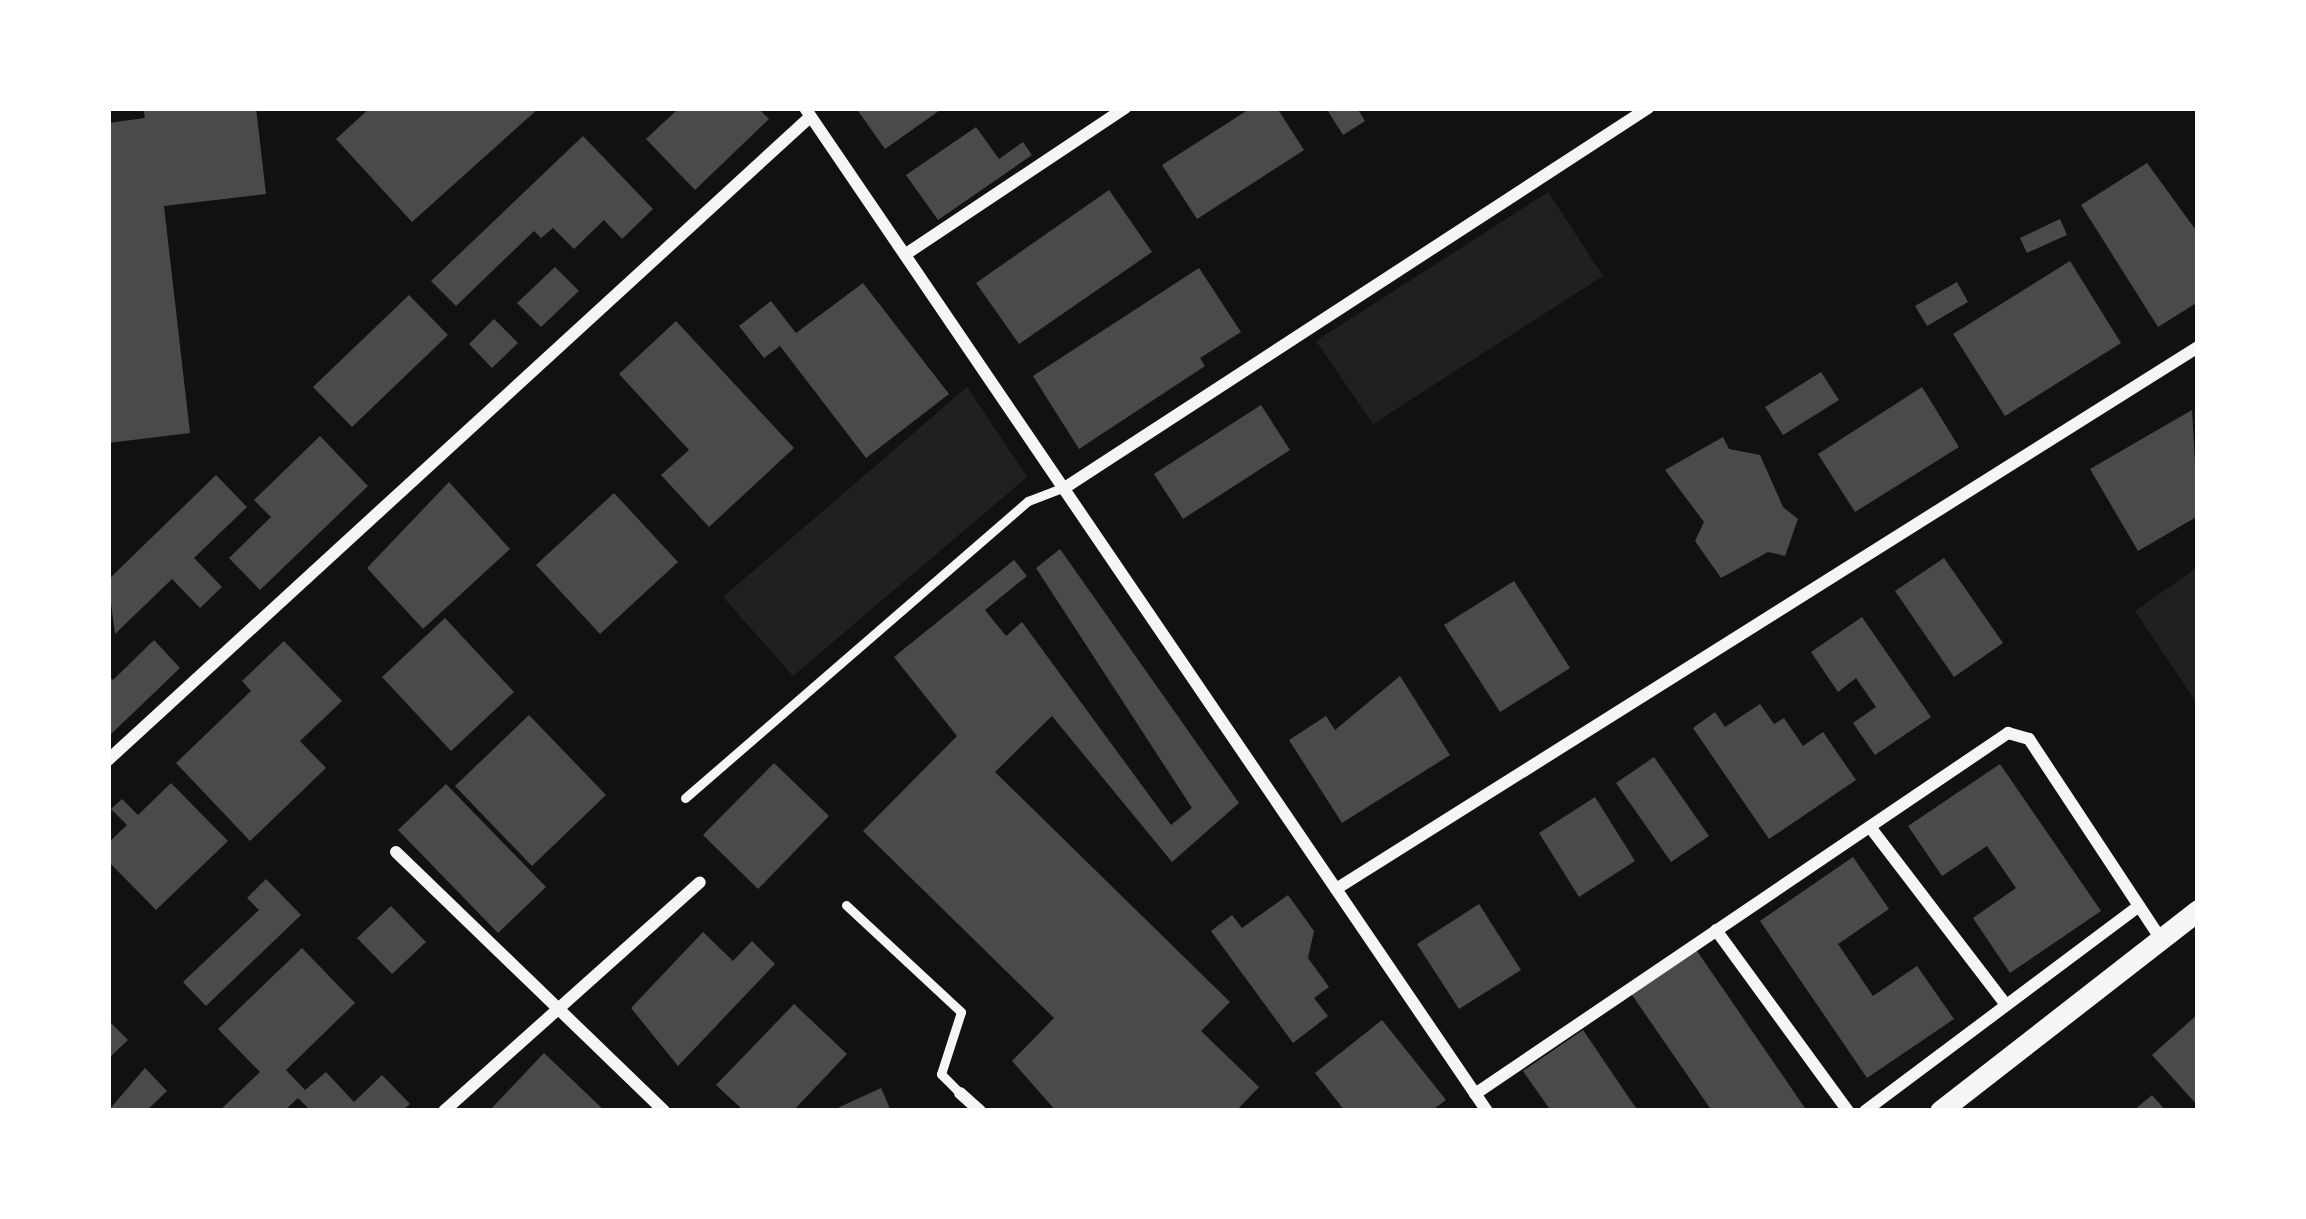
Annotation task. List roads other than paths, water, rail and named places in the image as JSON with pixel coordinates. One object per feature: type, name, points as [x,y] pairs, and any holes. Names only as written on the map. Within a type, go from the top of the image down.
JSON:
[{"type":"street","points":[[909,252],[1125,108]]},
{"type":"street","points":[[1066,487],[1648,108]]},
{"type":"street","points":[[108,760],[808,112],[909,252],[1487,1111]]},
{"type":"street","points":[[1336,889],[2198,346]]},
{"type":"street","points":[[1475,1094],[2008,733],[2029,739],[2161,939]]},
{"type":"street","points":[[1870,827],[2006,1005]]},
{"type":"street","points":[[396,852],[559,1004],[664,1111]]},
{"type":"street","points":[[444,1111],[700,882]]},
{"type":"street","points":[[1865,1111],[2139,906]]},
{"type":"street","points":[[1940,1111],[2198,910]]},
{"type":"street","points":[[1716,930],[1848,1111]]},
{"type":"street","points":[[960,1093],[980,1111]]},
{"type":"lane","points":[[685,798],[1028,501],[1066,487]]},
{"type":"lane","points":[[846,905],[962,1012],[941,1074],[960,1093]]}]
